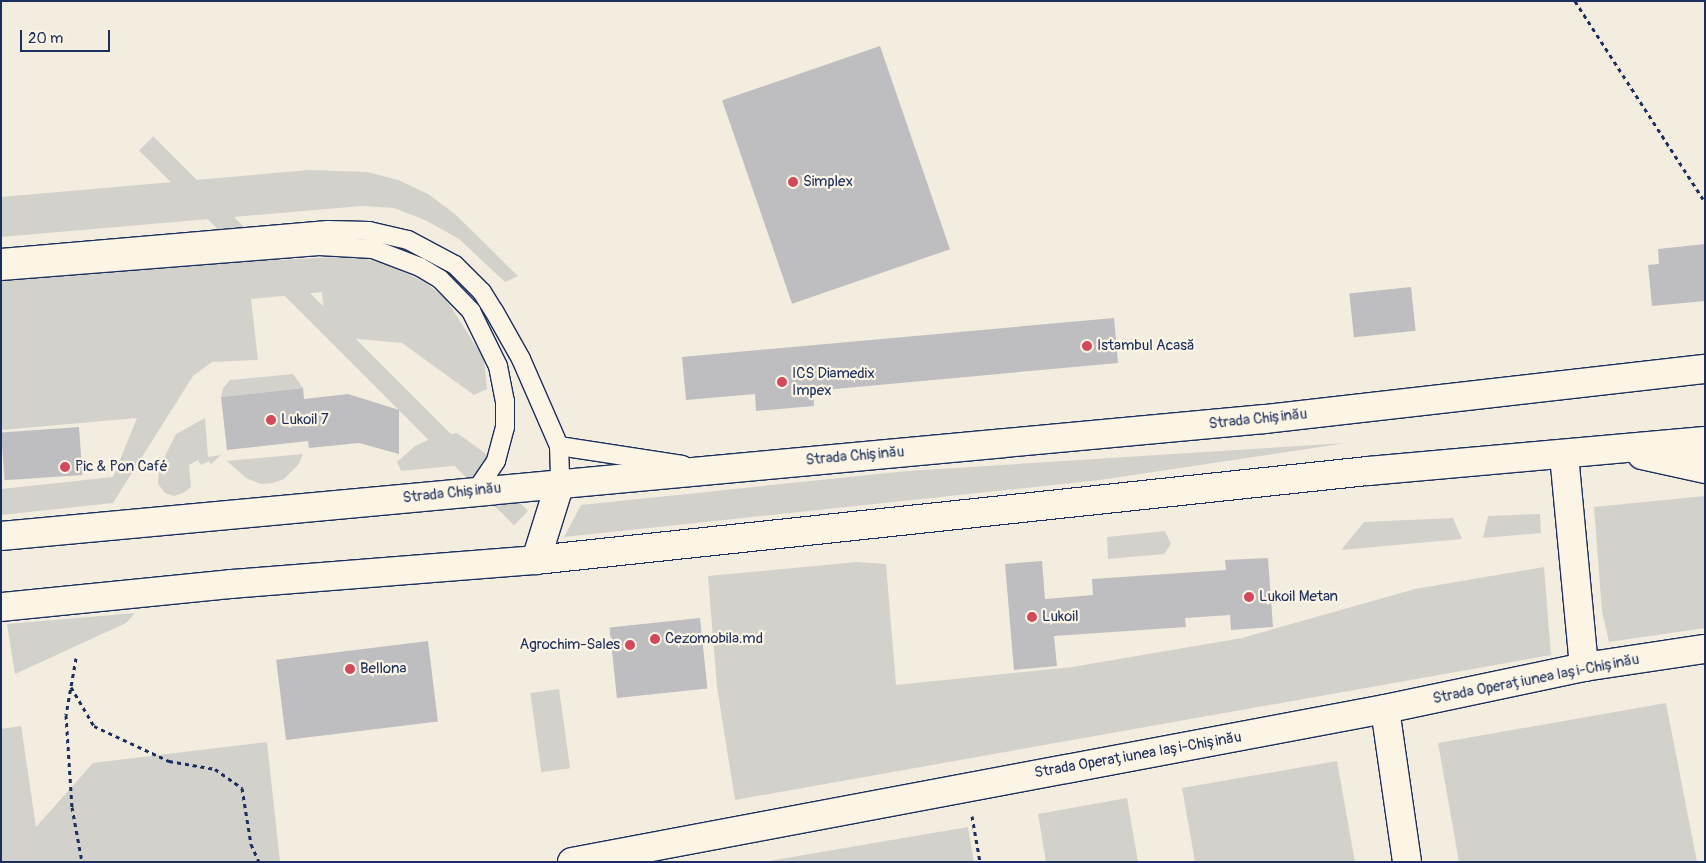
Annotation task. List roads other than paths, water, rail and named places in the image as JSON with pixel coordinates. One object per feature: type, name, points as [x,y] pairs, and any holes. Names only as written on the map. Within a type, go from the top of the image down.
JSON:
[{"type":"main road","name":"Strada Chișinău","points":[[3,536],[708,469],[1265,419],[1705,369]]},
{"type":"main road","points":[[8,606],[231,584],[536,560],[1368,471],[1626,451],[1705,441]]},
{"type":"main road","points":[[1626,451],[1705,469]]},
{"type":"main road","points":[[1564,455],[1584,668]]},
{"type":"main road","points":[[536,560],[560,483]]},
{"type":"main road","name":"Strada Operațiunea Iași-Chișinău","points":[[572,862],[1385,709],[1584,668],[1705,649]]},
{"type":"main road","points":[[1385,709],[1407,862]]},
{"type":"lane","points":[[1,258],[328,230],[369,230],[408,240],[455,265],[482,292],[522,358],[559,446],[560,483]]},
{"type":"lane","points":[[1,272],[319,246],[373,249],[420,267],[440,279],[471,311],[498,366],[505,401],[505,428],[496,461],[476,491]]},
{"type":"lane","points":[[559,446],[708,469]]},
{"type":"place","name":"Simplex","points":[[793,182]]},
{"type":"place","name":"Istambul Acasă","points":[[1087,346]]},
{"type":"place","name":"ICS Diamedix Impex","points":[[782,382]]},
{"type":"place","name":"Lukoil 7","points":[[271,420]]},
{"type":"place","name":"Pic & Pon Café","points":[[65,467]]},
{"type":"place","name":"Lukoil Metan","points":[[1249,597]]},
{"type":"place","name":"Lukoil","points":[[1032,617]]},
{"type":"place","name":"Cezomobila.md","points":[[655,639]]},
{"type":"place","name":"Agrochim-Sales","points":[[630,645]]},
{"type":"place","name":"Bellona","points":[[350,669]]}]
